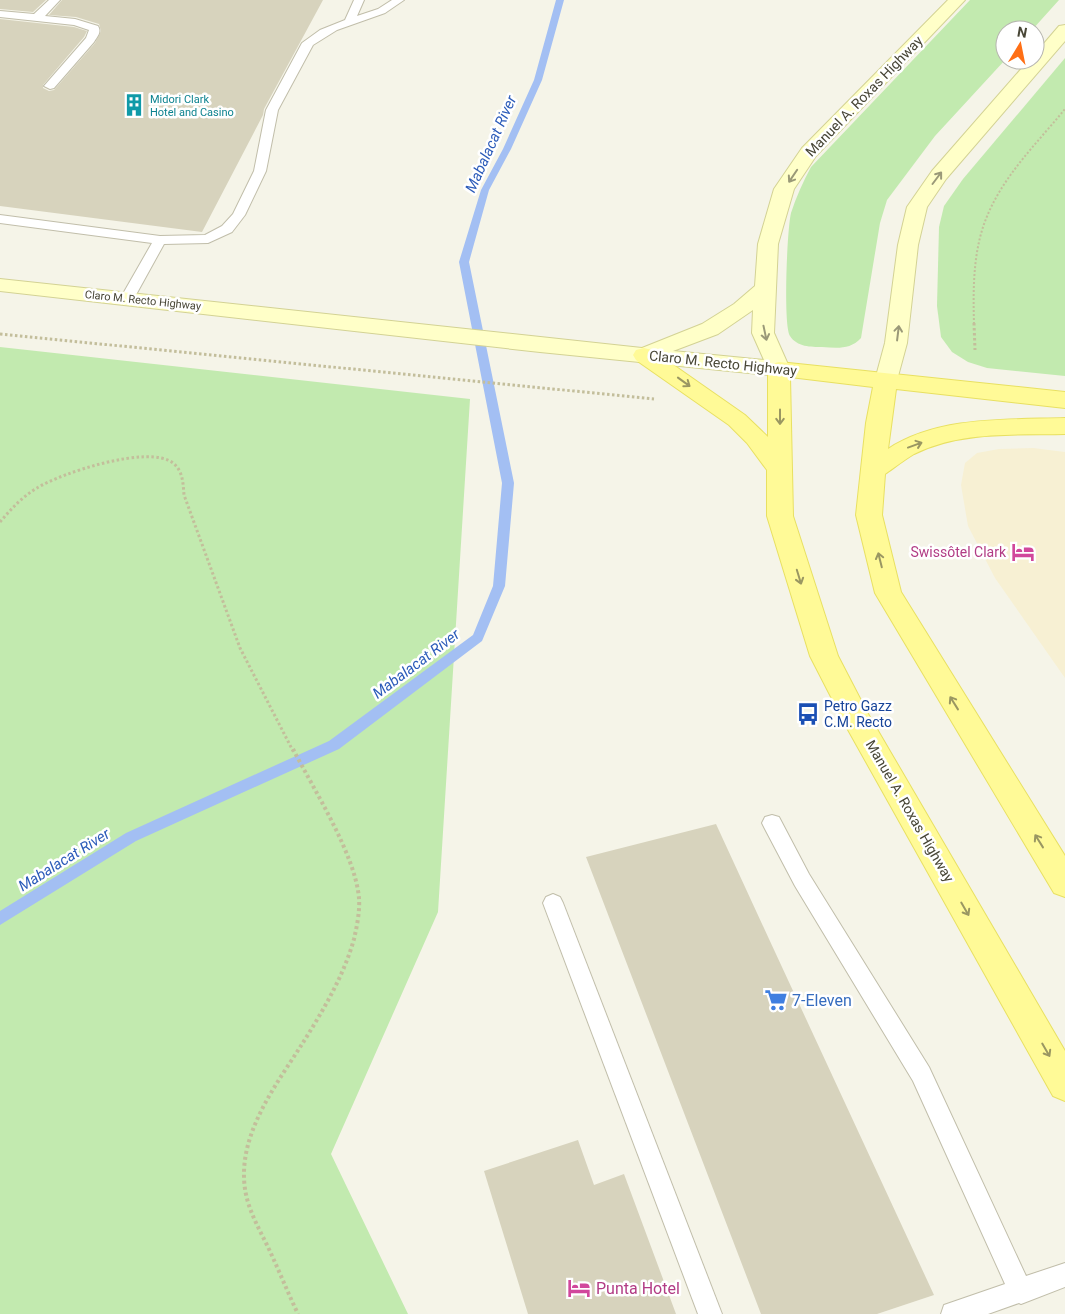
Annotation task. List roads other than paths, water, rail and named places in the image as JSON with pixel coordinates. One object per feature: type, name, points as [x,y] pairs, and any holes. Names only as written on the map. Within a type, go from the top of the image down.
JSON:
[{"type":"main road","name":"Manuel A. Roxas Highway","points":[[957,0],[809,152],[784,189],[768,244],[763,332],[779,369],[780,516],[824,656],[857,720],[1065,1084]]},
{"type":"main road","points":[[1065,30],[939,175],[917,207],[908,245],[896,343],[886,380],[878,423],[869,515],[888,593],[1065,883]]},
{"type":"main road","name":"Claro M. Recto Highway","points":[[0,285],[540,345],[1065,400]]},
{"type":"main road","points":[[644,355],[710,329],[742,309],[766,288]]},
{"type":"main road","points":[[644,355],[736,420],[755,437],[780,469]]},
{"type":"main road","points":[[874,470],[908,447],[932,439],[979,431],[1065,426]]},
{"type":"lane","points":[[37,18],[54,0]]},
{"type":"lane","points":[[349,23],[359,0]]},
{"type":"lane","points":[[0,219],[160,240],[208,239],[227,229],[239,214],[260,171],[272,110],[308,42],[328,29],[381,12],[400,0]]},
{"type":"lane","points":[[0,14],[75,22],[94,28],[94,34],[90,40],[50,86]]},
{"type":"lane","points":[[127,299],[160,240]]},
{"type":"lane","points":[[772,823],[802,880],[921,1074],[1021,1292]]},
{"type":"lane","points":[[553,903],[710,1314]]},
{"type":"lane","points":[[953,1314],[1021,1292],[1065,1275]]},
{"type":"waterway","name":"Mabalacat River","points":[[0,919],[131,837],[334,745],[478,638],[499,586],[508,483],[464,262],[485,190],[507,149],[538,80],[560,0]]},
{"type":"place","name":"Midori Clark Hotel and Casino","points":[[134,105]]},
{"type":"place","name":"Swissôtel Clark","points":[[1023,552]]},
{"type":"place","name":"Petro Gazz C.M. Recto","points":[[808,714]]},
{"type":"place","name":"7-Eleven","points":[[776,1000]]},
{"type":"place","name":"Punta Hotel","points":[[579,1288]]}]
